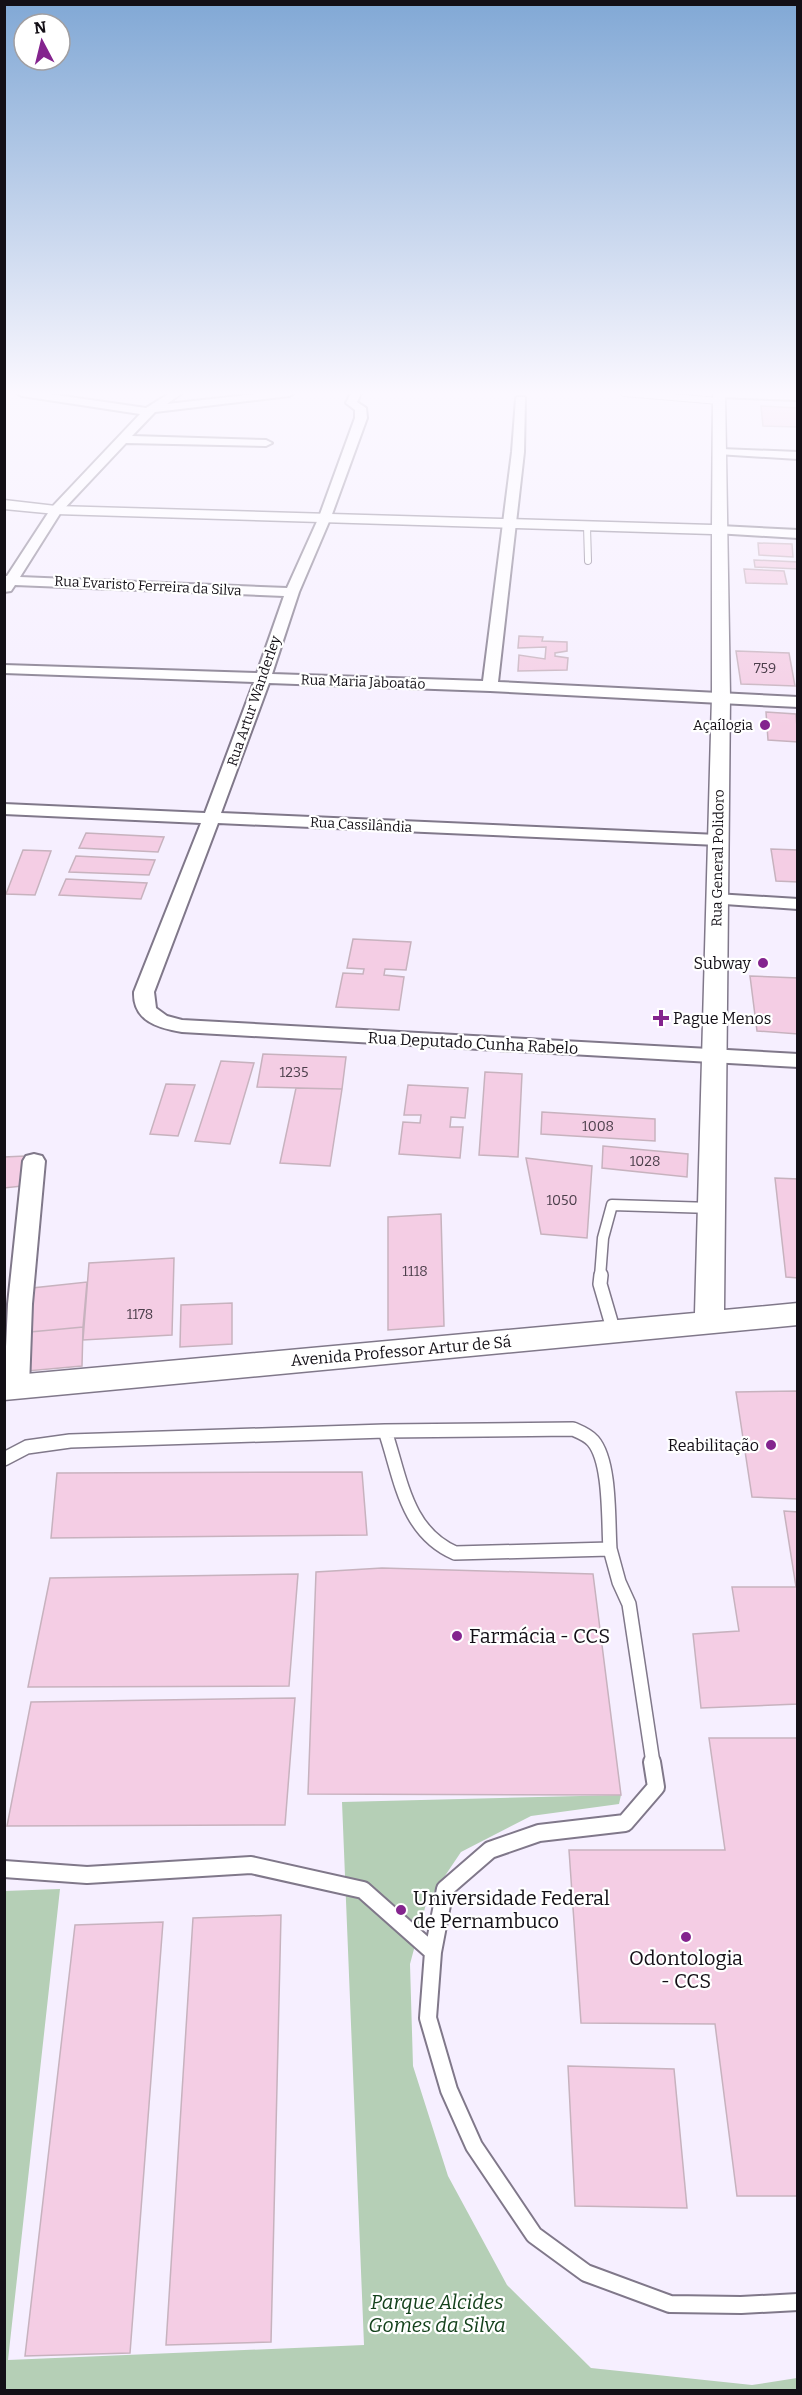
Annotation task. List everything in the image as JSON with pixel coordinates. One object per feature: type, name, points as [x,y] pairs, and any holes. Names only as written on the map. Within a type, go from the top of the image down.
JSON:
[{"type":"street","points":[[7,583],[61,505]]},
{"type":"street","name":"Rua Artur Wanderley","points":[[150,1015],[142,1000],[144,992],[251,715],[261,679],[292,592],[329,505]]},
{"type":"street","points":[[490,686],[511,505]]},
{"type":"street","name":"Rua General Polidoro","points":[[709,1323],[721,696],[720,505]]},
{"type":"street","points":[[4,506],[56,510],[798,534]]},
{"type":"street","name":"Rua Evaristo Ferreira da Silva","points":[[7,583],[292,592]]},
{"type":"street","name":"Rua Maria Jaboatão","points":[[4,669],[490,686],[721,696],[798,702]]},
{"type":"street","name":"Rua Cassilândia","points":[[4,808],[718,840]]},
{"type":"street","points":[[716,899],[798,904]]},
{"type":"street","name":"Rua Deputado Cunha Rabelo","points":[[150,1015],[169,1024],[182,1026],[798,1061]]},
{"type":"street","points":[[10,1387],[34,1161]]},
{"type":"street","name":"Avenida Professor Artur de Sá","points":[[10,1387],[798,1314]]},
{"type":"lane","points":[[587,526],[588,561]]},
{"type":"lane","points":[[614,1332],[600,1284],[603,1238],[612,1205],[712,1208]]},
{"type":"lane","points":[[4,1459],[33,1444],[70,1441],[385,1431],[573,1429],[596,1443],[602,1457],[610,1549],[619,1582],[629,1604],[656,1787],[625,1823],[539,1833],[490,1850],[445,1889],[433,1952],[428,2018],[449,2090],[474,2146],[534,2235],[586,2273],[670,2304],[798,2302]]},
{"type":"lane","points":[[385,1431],[407,1498],[421,1529],[442,1547],[455,1553],[610,1549]]},
{"type":"lane","points":[[4,1869],[87,1875],[251,1865],[363,1890],[433,1952]]},
{"type":"green space","name":"Parque Alcides Gomes da Silva","points":[[621,1795],[619,1804],[531,1816],[461,1852],[426,1904],[410,1964],[413,2066],[448,2176],[507,2285],[591,2368],[752,2385],[797,2378],[797,2390],[5,2390],[4,1891],[60,1889],[8,2360],[364,2345],[342,1802]]},
{"type":"building","points":[[758,543],[792,544],[793,557],[759,555]]},
{"type":"building","points":[[754,560],[798,562],[798,569],[755,567]]},
{"type":"building","points":[[744,569],[784,571],[787,584],[746,583]]},
{"type":"building","points":[[519,636],[543,637],[542,641],[567,642],[567,651],[555,653],[555,656],[568,658],[567,670],[518,671],[519,655],[545,659],[546,647],[518,648]]},
{"type":"building","points":[[736,651],[789,653],[795,686],[741,684]]},
{"type":"building","points":[[766,712],[796,714],[798,742],[768,740]]},
{"type":"building","points":[[86,833],[164,837],[158,852],[79,848]]},
{"type":"building","points":[[771,849],[798,850],[798,882],[776,881]]},
{"type":"building","points":[[23,850],[51,851],[35,895],[6,894]]},
{"type":"building","points":[[76,856],[155,860],[149,875],[69,872]]},
{"type":"building","points":[[66,879],[147,883],[141,899],[59,895]]},
{"type":"building","points":[[353,939],[411,942],[406,970],[385,969],[384,975],[404,977],[399,1010],[336,1007],[343,973],[363,974],[364,969],[347,968]]},
{"type":"building","points":[[750,976],[798,978],[798,1034],[757,1031]]},
{"type":"building","points":[[263,1054],[346,1057],[342,1089],[257,1087]]},
{"type":"building","points":[[221,1061],[254,1063],[230,1144],[195,1141]]},
{"type":"building","points":[[485,1072],[522,1074],[518,1157],[479,1155]]},
{"type":"building","points":[[166,1084],[195,1085],[178,1136],[150,1134]]},
{"type":"building","points":[[408,1085],[468,1088],[465,1118],[451,1117],[450,1127],[463,1127],[460,1158],[399,1154],[403,1122],[420,1123],[421,1115],[404,1115]]},
{"type":"building","points":[[296,1088],[342,1089],[330,1166],[280,1163]]},
{"type":"building","points":[[542,1112],[655,1119],[655,1141],[541,1134]]},
{"type":"building","points":[[603,1146],[688,1154],[687,1177],[602,1168]]},
{"type":"building","points":[[25,1156],[22,1186],[4,1188],[4,1157]]},
{"type":"building","points":[[526,1158],[592,1166],[587,1238],[541,1234]]},
{"type":"building","points":[[775,1178],[798,1179],[798,1278],[786,1277]]},
{"type":"building","points":[[441,1214],[444,1326],[388,1330],[388,1217]]},
{"type":"building","points":[[174,1258],[172,1335],[83,1340],[89,1263]]},
{"type":"building","points":[[87,1282],[83,1327],[30,1332],[32,1288]]},
{"type":"building","points":[[232,1303],[232,1344],[180,1347],[181,1305]]},
{"type":"building","points":[[15,1307],[9,1372],[4,1372],[4,1308]]},
{"type":"building","points":[[83,1327],[82,1366],[27,1371],[30,1332]]},
{"type":"building","name":"Reabilitação","points":[[798,1391],[798,1499],[752,1497],[736,1392]]},
{"type":"building","points":[[362,1472],[367,1535],[51,1538],[57,1473]]},
{"type":"building","points":[[784,1511],[798,1512],[798,1704],[701,1708],[693,1634],[739,1631],[732,1587],[796,1587]]},
{"type":"building","name":"Farmácia - CCS","points":[[382,1568],[593,1574],[621,1795],[308,1794],[316,1572]]},
{"type":"building","points":[[298,1574],[289,1686],[28,1687],[50,1578]]},
{"type":"building","points":[[295,1698],[285,1825],[7,1826],[31,1702]]},
{"type":"building","name":"Odontologia - CCS","points":[[709,1738],[798,1738],[798,2196],[737,2196],[715,2024],[581,2023],[569,1850],[725,1850]]},
{"type":"building","points":[[281,1915],[271,2342],[166,2345],[193,1918]]},
{"type":"building","points":[[163,1922],[130,2353],[25,2356],[75,1925]]},
{"type":"building","points":[[568,2066],[674,2069],[687,2208],[575,2206]]},
{"type":"place","name":"Açaílogia","points":[[765,725]]},
{"type":"place","name":"Subway","points":[[763,963]]},
{"type":"place","name":"Pague Menos","points":[[661,1018]]},
{"type":"place","name":"Reabilitação","points":[[771,1445]]},
{"type":"place","name":"Farmácia - CCS","points":[[457,1636]]},
{"type":"place","name":"Universidade Federal de Pernambuco","points":[[401,1910]]},
{"type":"place","name":"Odontologia - CCS","points":[[686,1937]]}]
